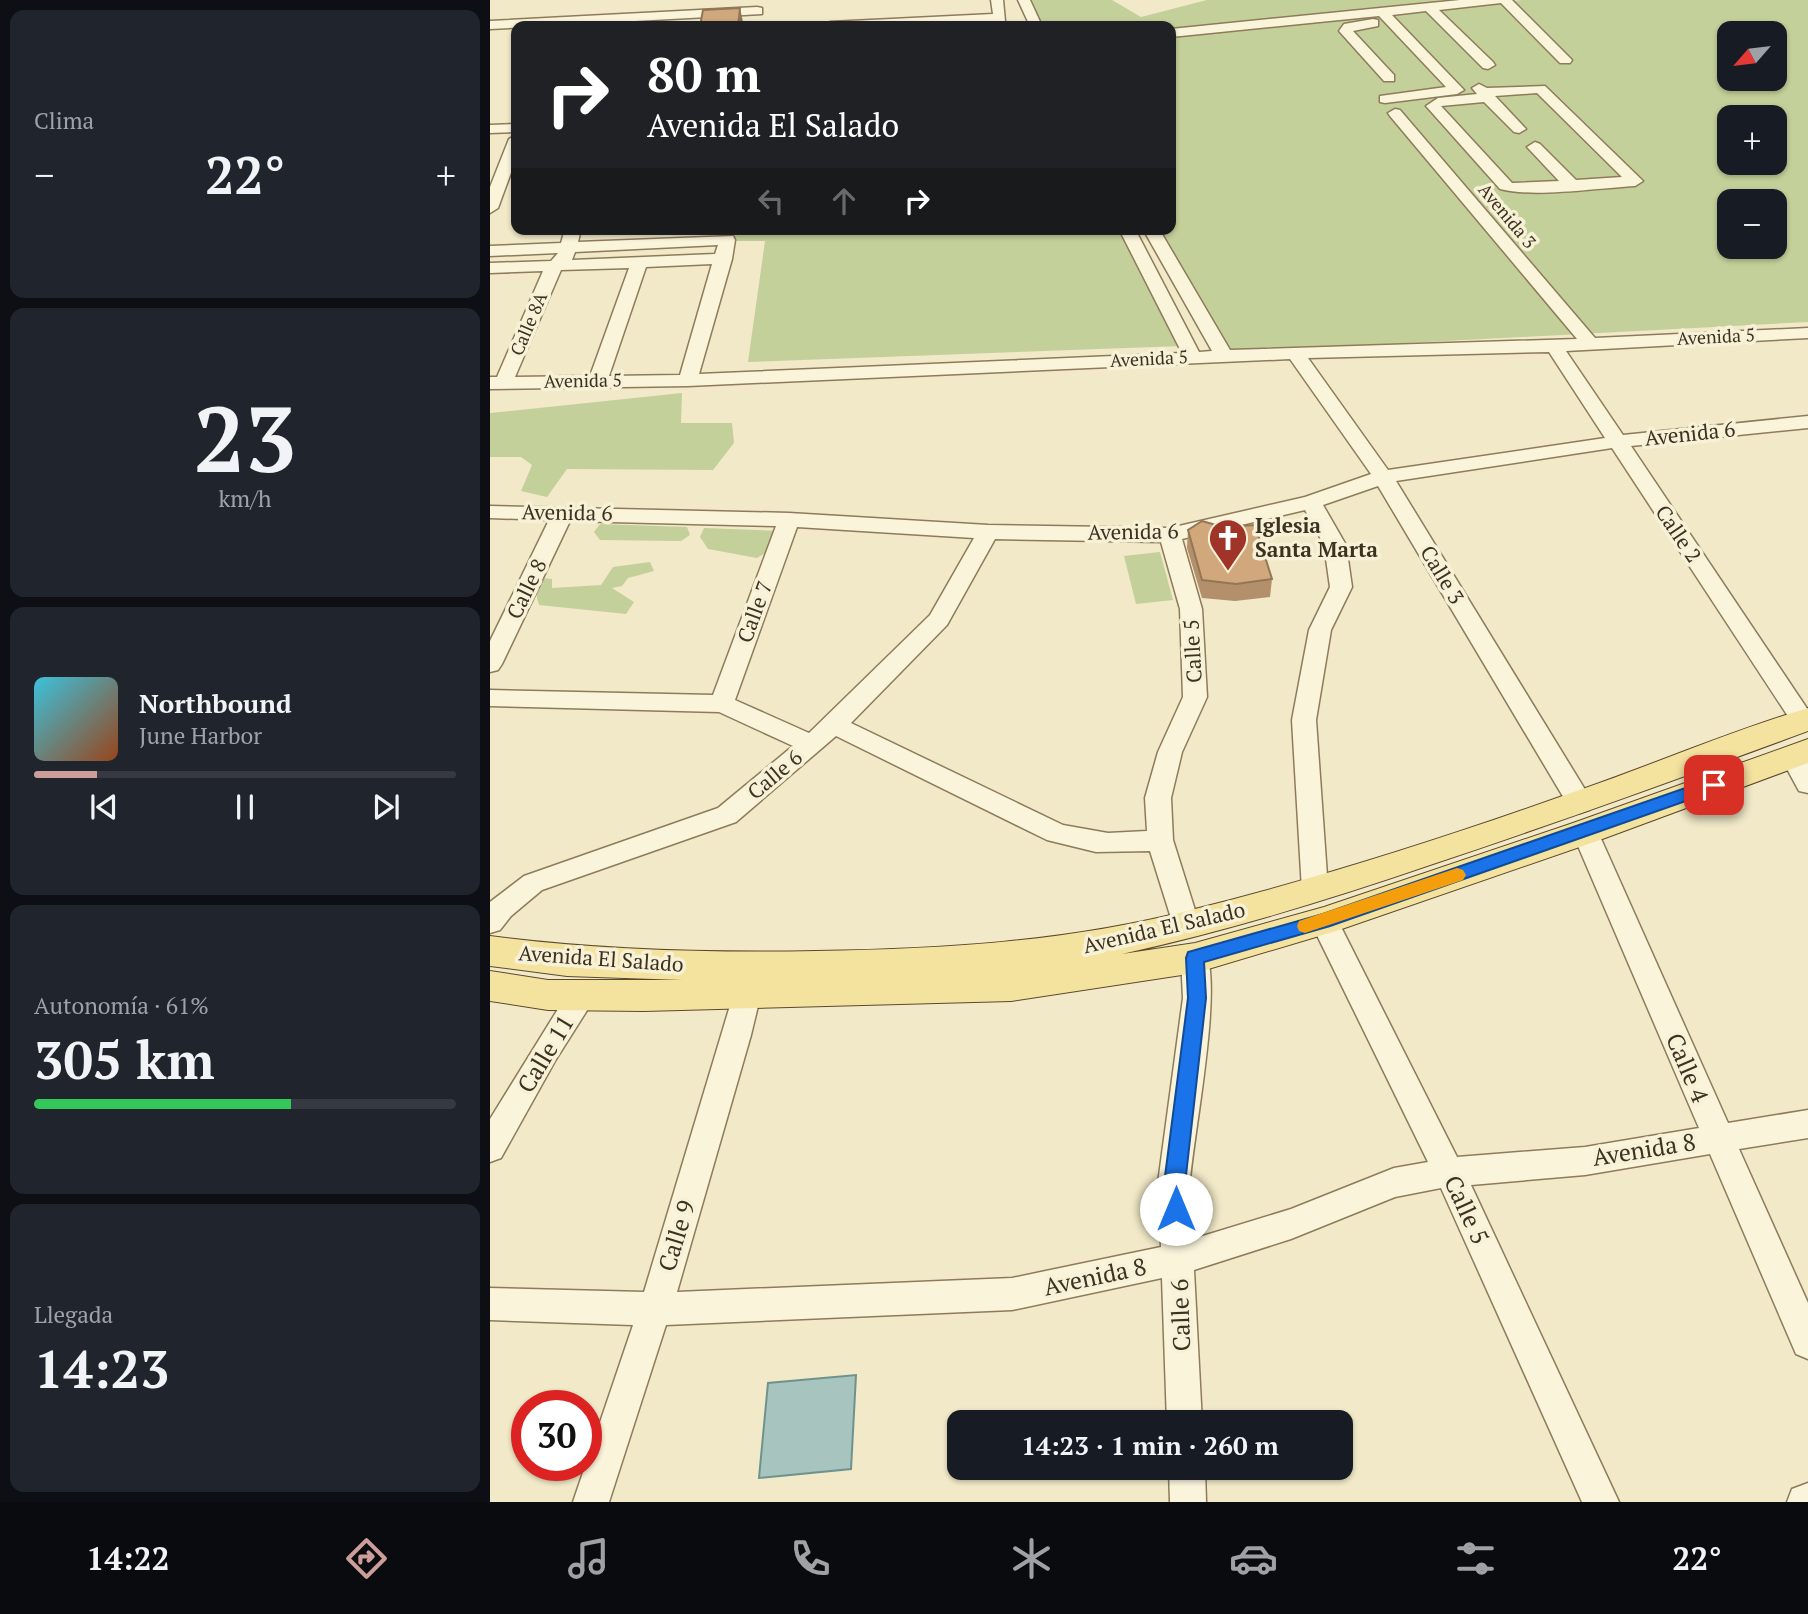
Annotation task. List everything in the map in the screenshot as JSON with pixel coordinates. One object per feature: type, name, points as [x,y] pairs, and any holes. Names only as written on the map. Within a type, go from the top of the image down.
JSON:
[{"type":"main road","name":"Avenida El Salado","points":[[490,951],[750,980],[1011,986],[1190,942],[1319,906],[1804,746]]},
{"type":"main road","name":"Avenida El Salado","points":[[490,985],[548,995],[581,996],[750,980]]},
{"type":"street","points":[[629,0],[629,21]]},
{"type":"street","points":[[630,21],[641,0]]},
{"type":"street","points":[[969,21],[1000,18],[997,0]]},
{"type":"street","points":[[1024,0],[1034,21]]},
{"type":"street","points":[[1389,78],[1346,29],[1429,7],[1498,0]]},
{"type":"street","points":[[1505,0],[1566,60]]},
{"type":"street","points":[[1429,7],[1488,65]]},
{"type":"street","points":[[675,21],[757,13]]},
{"type":"street","points":[[1176,33],[1386,17]]},
{"type":"street","points":[[1386,17],[1457,90]]},
{"type":"street","points":[[860,21],[878,18],[908,21]]},
{"type":"street","points":[[491,31],[511,29]]},
{"type":"street","points":[[491,31],[511,29]]},
{"type":"street","points":[[1385,99],[1457,90],[1483,93],[1540,89],[1635,181],[1573,186],[1506,186],[1433,106],[1438,102],[1483,93],[1558,79]]},
{"type":"street","points":[[1483,93],[1519,129]]},
{"type":"street","name":"Avenida 3","points":[[1395,113],[1590,344]]},
{"type":"street","points":[[490,129],[511,128]]},
{"type":"street","points":[[1535,147],[1573,186]]},
{"type":"street","points":[[490,208],[511,152]]},
{"type":"street","name":"Calle 8A","points":[[556,235],[557,254]]},
{"type":"street","name":"Calle 8A","points":[[497,382],[557,254],[569,235]]},
{"type":"street","points":[[490,268],[557,254],[727,235],[724,259],[688,380]]},
{"type":"street","points":[[1130,235],[1193,357]]},
{"type":"street","points":[[1155,235],[1224,356]]},
{"type":"street","points":[[643,245],[724,259]]},
{"type":"street","points":[[598,380],[643,245]]},
{"type":"street","points":[[490,251],[557,254]]},
{"type":"street","name":"Avenida 5","points":[[497,382],[688,380],[1193,357],[1554,346],[1808,333]]},
{"type":"street","name":"Calle 2","points":[[1554,346],[1804,746]]},
{"type":"street","name":"Calle 3","points":[[1295,353],[1383,477],[1582,818]]},
{"type":"street","name":"Avenida 6","points":[[490,512],[789,520],[988,532],[1170,535],[1311,502],[1383,477],[1616,442],[1808,422]]},
{"type":"street","points":[[1311,502],[1335,545],[1341,587],[1320,630],[1304,720],[1319,906]]},
{"type":"street","name":"Calle 8","points":[[490,664],[555,534],[562,513]]},
{"type":"street","name":"Calle 7","points":[[722,704],[789,520]]},
{"type":"street","name":"Calle 6","points":[[490,922],[501,908],[533,883],[727,816],[834,724],[939,620],[988,532]]},
{"type":"street","name":"Calle 5","points":[[1170,535],[1191,609],[1195,697],[1170,752],[1158,798],[1160,840],[1190,942]]},
{"type":"street","points":[[490,698],[722,704],[812,744]]},
{"type":"street","points":[[834,724],[1056,832],[1088,843],[1160,840]]},
{"type":"street","name":"Calle 4","points":[[1582,818],[1717,1138],[1808,1342]]},
{"type":"street","name":"Calle 5","points":[[1319,906],[1449,1172],[1601,1502]]},
{"type":"street","name":"Calle 6","points":[[1185,1410],[1174,1184],[1197,998],[1190,942]]},
{"type":"street","name":"Calle 9","points":[[591,1502],[655,1309],[737,1035],[750,980]]},
{"type":"street","name":"Calle 11","points":[[490,1148],[545,1052],[581,996]]},
{"type":"street","name":"Avenida 8","points":[[490,1304],[655,1309],[1012,1294],[1179,1259],[1291,1224],[1394,1183],[1449,1172],[1585,1161],[1808,1124]]},
{"type":"street","points":[[1187,1480],[1188,1502]]},
{"type":"green space","points":[[1026,0],[1112,0],[1141,17],[1207,0],[1477,0],[1176,30],[1176,21],[1036,21]]},
{"type":"green space","points":[[1522,0],[1808,0],[1808,322],[1295,349],[1226,349],[1161,235],[1176,235],[1176,36]]},
{"type":"green space","points":[[729,235],[1122,235],[1182,346],[748,362],[765,241],[728,241]]},
{"type":"green space","points":[[682,393],[681,423],[732,423],[734,443],[713,470],[567,469],[547,497],[521,491],[532,465],[521,457],[490,457],[490,413]]},
{"type":"green space","points":[[600,524],[687,527],[690,535],[681,541],[600,540],[594,532]]},
{"type":"green space","points":[[704,528],[781,531],[775,547],[757,558],[708,549],[700,537]]},
{"type":"green space","points":[[1160,552],[1173,600],[1136,604],[1124,556]]},
{"type":"green space","points":[[650,562],[654,571],[628,578],[622,586],[612,588],[634,602],[626,614],[539,605],[535,590],[542,578],[552,579],[552,588],[601,585],[613,567]]},
{"type":"water","points":[[856,1375],[851,1469],[759,1478],[768,1383]]},
{"type":"building","points":[[740,8],[739,21],[701,21],[703,10]]},
{"type":"building","name":"Iglesia Santa Marta","points":[[1202,521],[1223,527],[1255,525],[1272,579],[1236,584],[1202,580],[1188,530]]},
{"type":"slow traffic","points":[[1305,926],[1457,875]]},
{"type":"place","name":"Iglesia Santa Marta","points":[[1228,572]]},
{"type":"route","points":[[1176,1209],[1174,1184],[1197,998],[1195,958],[1324,921],[1714,785]]}]
